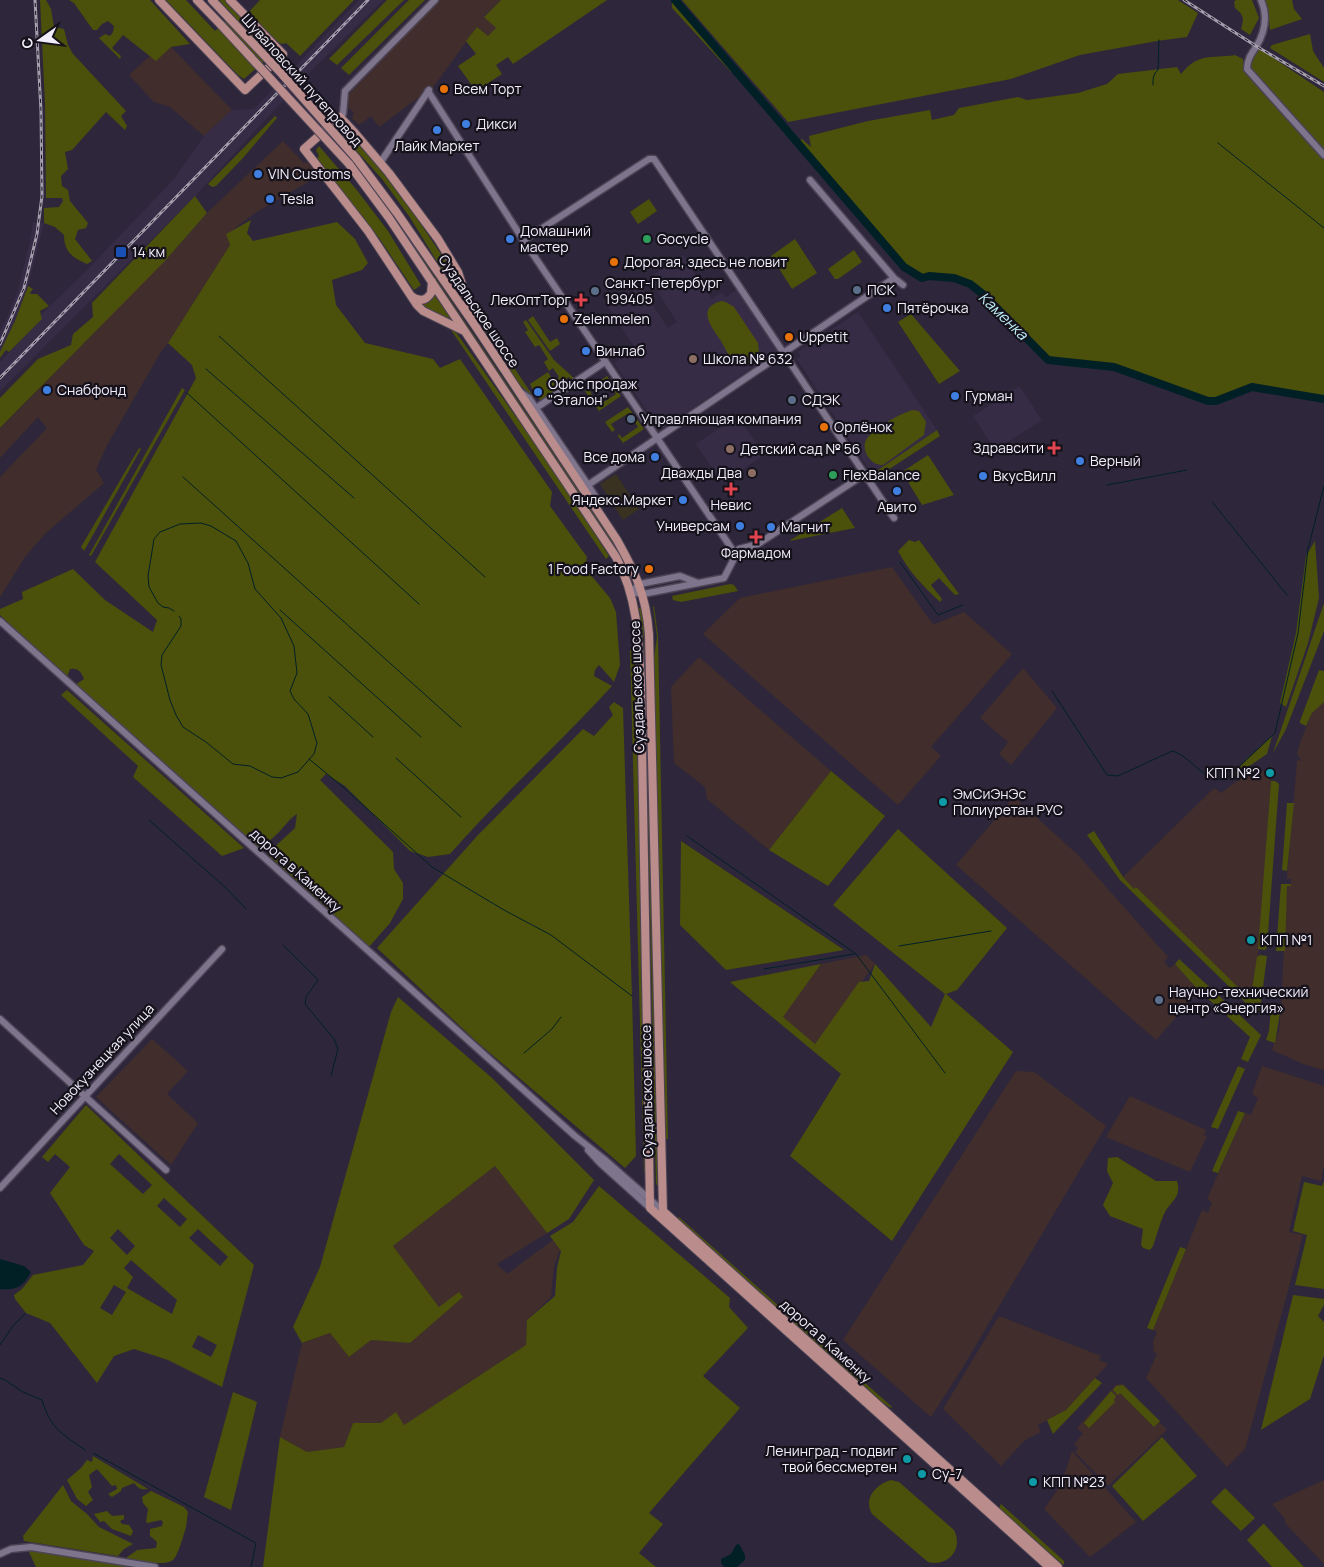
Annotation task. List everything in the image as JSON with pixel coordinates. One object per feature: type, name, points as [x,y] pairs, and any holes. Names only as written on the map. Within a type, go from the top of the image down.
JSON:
[{"type":"main road","points":[[159,0],[245,90],[282,54],[230,0]]},
{"type":"main road","name":"Шуваловский путепровод","points":[[197,0],[350,164]]},
{"type":"main road","name":"Шуваловский путепровод","points":[[212,0],[281,73],[356,158]]},
{"type":"main road","points":[[464,331],[423,311],[410,295],[368,231],[304,149],[340,117],[380,163],[438,240],[455,267],[476,327]]},
{"type":"main road","name":"Суздальское шоссе","points":[[356,158],[397,213],[476,327],[617,540],[640,584],[643,594],[649,634],[655,1208]]},
{"type":"main road","name":"Суздальское шоссе","points":[[350,164],[389,218],[616,557],[630,592],[638,629],[640,673],[655,1208]]},
{"type":"main road","points":[[410,295],[420,301],[425,300],[431,293],[432,282]]},
{"type":"main road","name":"дорога в Каменку","points":[[655,1208],[1049,1567]]},
{"type":"main road","name":"дорога в Каменку","points":[[655,1208],[1058,1567]]},
{"type":"street","points":[[340,117],[343,114],[345,91],[435,0]]},
{"type":"street","points":[[1261,0],[1265,20],[1263,33],[1248,59],[1247,69],[1324,155]]},
{"type":"street","points":[[380,163],[429,90],[524,240],[736,555]]},
{"type":"street","points":[[524,240],[649,159],[654,159],[894,518]]},
{"type":"street","points":[[810,180],[894,278],[903,284]]},
{"type":"street","points":[[588,485],[894,278]]},
{"type":"street","points":[[536,408],[605,362]]},
{"type":"street","points":[[516,389],[529,398],[588,485],[595,496],[597,511]]},
{"type":"street","points":[[630,592],[643,594],[724,578],[739,549],[758,544],[865,474]]},
{"type":"street","points":[[630,592],[640,584],[680,576],[699,583]]},
{"type":"street","name":"дорога в Каменку","points":[[0,621],[575,1136],[604,1158],[655,1208]]},
{"type":"street","name":"Новокузнецкая улица","points":[[0,1188],[222,949]]},
{"type":"street","points":[[0,1019],[166,1170]]},
{"type":"street","points":[[0,1554],[11,1549],[31,1547],[155,1567]]},
{"type":"shaded area","points":[[359,0],[383,0],[305,77],[196,195],[0,391],[0,362],[41,320],[41,315],[174,179],[204,136],[232,110],[254,109]]},
{"type":"shaded area","points":[[437,0],[501,0],[484,16],[496,28],[488,36],[477,27],[431,90],[429,88],[423,91],[419,97],[379,127],[371,116],[359,125],[352,118],[354,113],[347,106],[346,97]]},
{"type":"shaded area","points":[[171,47],[232,110],[204,136],[170,107],[154,102],[129,75],[151,55],[156,60]]},
{"type":"shaded area","points":[[283,141],[303,162],[308,163],[318,176],[255,213],[227,234],[230,245],[162,350],[106,447],[96,470],[104,483],[46,533],[25,557],[0,597],[0,477],[47,428],[38,417],[0,458],[0,429],[164,262],[207,213]]},
{"type":"shaded area","points":[[33,222],[44,223],[28,286],[15,321],[0,352],[0,331],[19,287]]},
{"type":"shaded area","name":"Школа № 632","points":[[683,255],[712,299],[722,292],[726,297],[737,290],[777,351],[660,430],[614,363],[635,348],[608,307],[640,286],[668,328],[677,322],[649,278]]},
{"type":"shaded area","name":"Школа № 632","points":[[858,312],[937,430],[872,474],[797,359],[801,356],[798,352]]},
{"type":"shaded area","points":[[1019,386],[1042,420],[995,450],[973,416]]},
{"type":"shaded area","name":"Детский сад № 56","points":[[738,416],[764,455],[722,483],[696,444]]},
{"type":"shaded area","points":[[616,474],[639,509],[623,520],[600,484]]},
{"type":"shaded area","points":[[892,567],[932,623],[935,624],[964,612],[1012,654],[931,747],[941,756],[898,805],[703,634],[740,598]]},
{"type":"shaded area","points":[[699,657],[831,771],[769,850],[707,799],[705,787],[674,763],[671,687]]},
{"type":"shaded area","points":[[1023,668],[1057,708],[1011,765],[999,754],[1008,742],[980,718]]},
{"type":"shaded area","points":[[1324,702],[1324,1070],[1303,1064],[1272,1050],[1279,1030],[1281,1008],[1287,886],[1291,886],[1291,879],[1287,879],[1287,876],[1297,760],[1302,761],[1297,754],[1312,713]]},
{"type":"shaded area","points":[[1272,766],[1258,957],[1251,1003],[1136,892],[1123,877],[1214,788],[1221,793],[1249,772],[1259,773]]},
{"type":"shaded area","points":[[1014,797],[1078,855],[1168,957],[1164,962],[1170,968],[1175,964],[1199,991],[1156,1040],[956,865]]},
{"type":"shaded area","points":[[866,955],[875,964],[815,1044],[782,1017],[821,964]]},
{"type":"shaded area","points":[[152,1039],[188,1071],[167,1094],[198,1123],[171,1165],[96,1097]]},
{"type":"shaded area","points":[[1262,1066],[1324,1086],[1324,1165],[1321,1181],[1302,1176],[1289,1232],[1303,1235],[1245,1449],[1227,1467],[1146,1378],[1157,1354],[1154,1352],[1153,1341],[1157,1332],[1153,1330],[1202,1210],[1208,1213],[1212,1203],[1207,1199],[1245,1113],[1251,1115],[1258,1098],[1252,1094]]},
{"type":"shaded area","points":[[1016,1071],[1034,1072],[1106,1126],[963,1367],[931,1417],[843,1340]]},
{"type":"shaded area","points":[[1130,1096],[1206,1130],[1204,1135],[1207,1136],[1190,1172],[1106,1137]]},
{"type":"shaded area","points":[[495,1166],[547,1233],[497,1264],[507,1274],[553,1240],[560,1250],[554,1266],[551,1297],[527,1320],[526,1345],[404,1425],[353,1423],[344,1447],[307,1452],[280,1437],[302,1343],[330,1333],[349,1357],[371,1340],[410,1343],[439,1307],[393,1246]]},
{"type":"shaded area","points":[[0,1259],[24,1266],[31,1272],[25,1281],[16,1288],[0,1289]]},
{"type":"shaded area","points":[[999,1316],[1101,1356],[1099,1360],[1108,1364],[1066,1410],[1038,1425],[1041,1432],[1025,1440],[1001,1466],[943,1409]]},
{"type":"shaded area","points":[[1123,1384],[1167,1430],[1108,1486],[1075,1452],[1078,1448],[1074,1444],[1083,1434],[1077,1428],[1116,1385]]},
{"type":"shaded area","points":[[1072,1451],[1136,1522],[1090,1557],[1044,1509],[1058,1489]]},
{"type":"shaded area","points":[[1324,1480],[1324,1564],[1285,1523],[1285,1519],[1272,1504]]},
{"type":"shaded area","points":[[739,1544],[745,1555],[745,1560],[737,1567],[724,1567],[721,1559],[731,1554],[736,1545]]},
{"type":"green space","points":[[40,0],[46,0],[51,9],[54,27],[64,29],[68,45],[73,54],[126,111],[121,116],[127,126],[125,130],[106,112],[72,150],[65,152],[68,169],[61,176],[62,186],[68,190],[70,201],[88,223],[86,228],[78,230],[75,239],[92,261],[87,264],[70,254],[64,241],[64,235],[55,227],[44,223],[44,208],[59,207],[63,201],[62,198],[46,198],[45,104]]},
{"type":"green space","points":[[69,0],[150,0],[190,44],[171,47],[156,61],[123,35],[112,48],[121,56],[120,59],[99,38],[105,34],[110,36],[114,26],[108,21],[97,30],[93,30],[74,3]]},
{"type":"green space","points":[[166,0],[186,0],[215,31],[233,15],[219,0],[225,0],[265,42],[261,46],[270,56],[244,79]]},
{"type":"green space","points":[[260,0],[354,0],[300,56],[286,43],[279,43],[248,13]]},
{"type":"green space","points":[[387,0],[404,0],[337,65],[329,59]]},
{"type":"green space","points":[[409,0],[425,0],[349,75],[341,68]]},
{"type":"green space","points":[[501,0],[607,0],[513,64],[508,57],[496,65],[502,74],[476,91],[458,66],[476,54],[466,41],[477,27],[488,36],[496,28],[484,17]]},
{"type":"green space","points":[[672,0],[675,0],[738,72],[731,72],[672,8]]},
{"type":"green space","points":[[682,0],[1178,0],[1198,13],[1187,37],[1080,55],[1011,79],[788,122]]},
{"type":"green space","points":[[1236,0],[1252,0],[1259,18],[1250,35],[1241,29],[1243,17],[1235,8],[1234,2]]},
{"type":"green space","points":[[1263,0],[1292,0],[1294,9],[1302,19],[1270,30],[1268,9]]},
{"type":"green space","points":[[1310,34],[1313,51],[1324,68],[1324,82],[1270,48],[1272,45]]},
{"type":"green space","points":[[1260,49],[1324,92],[1324,151],[1252,72],[1252,59]]},
{"type":"green space","points":[[1235,55],[1243,59],[1246,73],[1324,160],[1324,396],[1252,384],[1211,400],[1115,365],[1050,359],[971,281],[940,276],[922,278],[904,267],[797,142],[802,139],[811,147],[809,136],[868,121],[930,110],[932,120],[954,115],[959,108],[1018,97],[1027,100],[1078,93],[1107,84],[1118,74],[1177,67],[1181,74],[1187,67],[1199,59]]},
{"type":"green space","points":[[275,116],[277,118],[216,186],[212,187],[208,184]]},
{"type":"green space","points":[[346,128],[387,174],[449,266],[443,271],[409,216],[382,179],[345,138],[349,135],[345,130]]},
{"type":"green space","points":[[319,146],[356,189],[388,231],[421,285],[414,290],[379,238],[317,158],[319,156],[316,150]]},
{"type":"green space","points":[[353,162],[398,222],[623,557],[630,572],[628,573],[621,558],[396,223],[352,164]]},
{"type":"green space","points":[[195,196],[207,213],[164,262],[0,428],[0,398],[38,359],[71,345],[73,334],[93,317],[92,303]]},
{"type":"green space","points":[[649,199],[657,211],[638,224],[630,212]]},
{"type":"green space","points":[[251,220],[247,233],[253,241],[337,222],[355,239],[368,263],[362,270],[332,280],[336,305],[365,343],[433,359],[440,368],[460,359],[552,492],[550,506],[587,557],[585,568],[610,598],[616,612],[620,665],[614,682],[599,665],[595,670],[594,676],[612,686],[450,854],[428,857],[410,851],[345,786],[326,774],[320,780],[393,852],[394,869],[403,883],[403,899],[390,923],[369,947],[267,854],[295,828],[297,814],[261,850],[75,685],[84,679],[79,671],[70,669],[67,677],[0,615],[0,609],[23,599],[22,592],[73,569],[105,600],[153,632],[157,620],[95,562],[196,378],[192,365],[168,343],[230,245],[226,234]]},
{"type":"green space","points":[[795,239],[817,273],[792,289],[771,256]]},
{"type":"green space","points":[[854,250],[862,262],[838,279],[835,279],[828,269]]},
{"type":"green space","points":[[28,286],[33,289],[31,294],[37,294],[49,306],[40,311],[42,319],[9,352],[6,350],[0,358],[0,352],[15,321]]},
{"type":"green space","points":[[434,294],[450,318],[450,321],[425,309],[421,304]]},
{"type":"green space","points":[[722,301],[734,307],[758,343],[759,352],[753,361],[742,364],[733,359],[710,324],[707,313],[709,308]]},
{"type":"green space","points":[[473,306],[533,396],[520,385],[513,375],[478,318]]},
{"type":"green space","points":[[911,314],[960,371],[939,384],[898,322]]},
{"type":"green space","points":[[533,316],[550,342],[557,338],[560,344],[550,351],[528,320]]},
{"type":"green space","points":[[526,320],[554,360],[575,379],[572,381],[569,377],[566,379],[569,383],[561,388],[556,380],[559,377],[553,368],[549,371],[544,362],[548,359],[539,345],[535,347],[525,332],[528,330],[523,322]]},
{"type":"green space","points":[[449,327],[455,331],[549,463],[609,556],[606,559]]},
{"type":"green space","points":[[548,372],[557,387],[553,389],[555,393],[541,402],[538,397],[543,394],[538,387],[533,390],[530,384]]},
{"type":"green space","points":[[607,376],[621,396],[599,411],[594,404],[597,402],[599,405],[616,394],[607,380],[590,391],[592,395],[589,397],[585,391]]},
{"type":"green space","points":[[182,388],[185,390],[91,556],[89,555]]},
{"type":"green space","points":[[628,407],[644,429],[623,443],[618,436],[619,434],[622,438],[638,427],[629,413],[611,424],[615,430],[612,432],[605,422]]},
{"type":"green space","points":[[913,410],[919,411],[926,422],[924,435],[883,465],[872,461],[866,454],[865,447],[865,442],[869,436],[887,422]]},
{"type":"green space","points":[[937,430],[940,436],[877,477],[872,474]]},
{"type":"green space","points":[[139,448],[141,449],[84,551],[81,547]]},
{"type":"green space","points":[[928,455],[954,495],[922,505],[902,472]]},
{"type":"green space","points":[[842,508],[855,528],[789,541]]},
{"type":"green space","points":[[909,540],[915,542],[919,540],[959,594],[955,595],[939,578],[931,585],[942,599],[940,602],[922,584],[907,566],[898,551]]},
{"type":"green space","points":[[1315,541],[1319,598],[1308,643],[1286,707],[1280,703],[1296,633],[1306,556]]},
{"type":"green space","points":[[730,584],[734,585],[738,591],[681,602],[673,600],[672,596]]},
{"type":"green space","points":[[1324,603],[1324,631],[1286,729],[1273,753]]},
{"type":"green space","points":[[654,606],[658,636],[668,1139],[664,1139],[654,658],[657,637]]},
{"type":"green space","points":[[639,608],[642,608],[646,638],[659,1187],[656,1184],[644,640]]},
{"type":"green space","points":[[630,650],[633,650],[635,661],[647,1117],[645,1173],[644,1173]]},
{"type":"green space","points":[[1319,670],[1324,671],[1324,702],[1312,713],[1306,726],[1300,723],[1300,721]]},
{"type":"green space","points":[[67,690],[244,848],[222,856],[133,777],[138,766],[61,695]]},
{"type":"green space","points":[[614,702],[623,708],[636,1156],[625,1168],[477,1042],[377,948],[478,835],[583,729],[594,736],[613,715],[609,707]]},
{"type":"green space","points":[[1272,736],[1267,754],[1232,778],[1231,774]]},
{"type":"green space","points":[[831,771],[885,816],[828,886],[769,850]]},
{"type":"green space","points":[[1271,781],[1279,784],[1267,947],[1265,950],[1258,949]]},
{"type":"green space","points":[[1287,803],[1294,803],[1287,871],[1282,870]]},
{"type":"green space","points":[[898,829],[1007,928],[957,990],[946,994],[1013,1052],[892,1241],[790,1156],[841,1074],[730,982],[821,964],[783,1017],[815,1044],[859,982],[869,981],[875,964],[931,1027],[945,994],[833,905]]},
{"type":"green space","points":[[1094,831],[1123,877],[1134,889],[1136,887],[1247,996],[1252,989],[1257,957],[1260,955],[1267,956],[1260,1010],[1254,1011],[1120,880],[1087,835]]},
{"type":"green space","points":[[681,841],[844,950],[726,970],[680,925]]},
{"type":"green space","points":[[1281,884],[1291,884],[1291,886],[1287,886],[1285,951],[1276,951]]},
{"type":"green space","points":[[1179,959],[1229,1005],[1223,1012],[1199,991],[1175,964]]},
{"type":"green space","points":[[398,997],[492,1078],[594,1180],[569,1219],[547,1233],[495,1166],[393,1246],[439,1307],[459,1292],[463,1297],[410,1343],[371,1340],[349,1357],[330,1333],[302,1343],[293,1327],[320,1267],[391,1012]]},
{"type":"green space","points":[[1271,1007],[1281,1007],[1275,1043],[1266,1040],[1269,1031]]},
{"type":"green space","points":[[1233,1009],[1261,1035],[1248,1062],[1241,1059],[1250,1037],[1227,1016]]},
{"type":"green space","points":[[1238,1066],[1245,1069],[1218,1129],[1211,1127]]},
{"type":"green space","points":[[86,1105],[254,1265],[222,1387],[168,1360],[134,1349],[114,1356],[97,1383],[50,1323],[26,1313],[15,1299],[14,1295],[22,1289],[33,1275],[83,1265],[94,1251],[84,1245],[50,1193],[70,1167],[55,1154],[48,1162],[42,1157]],"holes":[[[119,1154],[152,1185],[143,1194],[110,1164]],[[164,1198],[187,1219],[180,1227],[157,1206]],[[118,1229],[135,1246],[127,1255],[110,1238]],[[198,1229],[228,1257],[220,1266],[189,1238]],[[131,1260],[177,1300],[172,1314],[127,1288],[133,1277],[124,1268]],[[114,1285],[126,1292],[112,1315],[100,1308]],[[198,1335],[217,1345],[211,1357],[192,1347]]]},
{"type":"green space","points":[[1238,1111],[1245,1113],[1218,1173],[1212,1171]]},
{"type":"green space","points":[[1117,1157],[1156,1181],[1177,1181],[1177,1195],[1165,1212],[1150,1250],[1143,1248],[1141,1245],[1143,1229],[1110,1216],[1103,1205],[1113,1183],[1107,1171],[1108,1158]]},
{"type":"green space","points":[[1324,1181],[1324,1289],[1295,1285],[1307,1235],[1293,1231],[1304,1182],[1322,1186]]},
{"type":"green space","points":[[599,1186],[730,1298],[729,1307],[748,1328],[703,1376],[740,1408],[649,1513],[663,1524],[639,1553],[656,1567],[263,1567],[280,1437],[307,1452],[344,1447],[353,1423],[381,1423],[396,1412],[404,1425],[526,1345],[527,1320],[555,1296],[557,1268],[561,1251],[550,1236],[573,1222]]},
{"type":"green space","points":[[679,1217],[892,1407],[879,1400],[677,1219]]},
{"type":"green space","points":[[1180,1247],[1186,1249],[1153,1330],[1147,1328]]},
{"type":"green space","points":[[1293,1295],[1324,1299],[1324,1305],[1318,1316],[1324,1322],[1324,1355],[1310,1399],[1261,1430]]},
{"type":"green space","points":[[1095,1378],[1102,1383],[1053,1434],[1047,1420],[1066,1410]]},
{"type":"green space","points":[[1123,1385],[1160,1421],[1154,1427],[1120,1393],[1118,1395],[1113,1390],[1116,1386]]},
{"type":"green space","points":[[1111,1391],[1116,1396],[1115,1402],[1089,1428],[1084,1423]]},
{"type":"green space","points":[[233,1392],[257,1402],[231,1510],[204,1497]]},
{"type":"green space","points":[[1162,1437],[1197,1476],[1143,1521],[1112,1486]]},
{"type":"green space","points":[[93,1456],[148,1489],[140,1489],[134,1483],[122,1488],[121,1491],[112,1497],[108,1494],[117,1489],[116,1485],[112,1486],[97,1469],[89,1475],[92,1487],[88,1492],[93,1500],[86,1506],[77,1499],[67,1480],[87,1460],[92,1462]]},
{"type":"green space","points":[[891,1480],[899,1482],[954,1530],[957,1544],[952,1555],[947,1559],[935,1563],[928,1562],[872,1514],[869,1503],[872,1493],[880,1485]]},
{"type":"green space","points":[[63,1485],[71,1501],[99,1527],[133,1544],[124,1549],[118,1556],[24,1541],[23,1536]]},
{"type":"green space","points":[[1225,1488],[1255,1518],[1241,1531],[1211,1502]]},
{"type":"green space","points":[[151,1491],[184,1507],[188,1512],[186,1527],[179,1550],[175,1558],[169,1562],[150,1562],[126,1558],[137,1550],[156,1548],[157,1542],[150,1536],[150,1529],[162,1526],[163,1522],[161,1520],[146,1522],[148,1509],[143,1503],[142,1497]]},
{"type":"green space","points":[[1001,1504],[1064,1561],[1064,1565],[1050,1555],[999,1508]]},
{"type":"green space","points":[[107,1511],[112,1516],[124,1515],[124,1519],[120,1521],[122,1524],[129,1525],[133,1531],[131,1536],[112,1529],[104,1521],[100,1522],[94,1514]]},
{"type":"green space","points":[[1263,1524],[1304,1567],[1272,1567],[1247,1540]]},
{"type":"green space","points":[[28,1550],[141,1567],[36,1567]]},
{"type":"waterway","name":"Каменка","points":[[675,0],[904,267],[922,278],[929,276],[954,278],[970,284],[984,295],[1048,360],[1114,367],[1208,401],[1216,401],[1252,387],[1324,399]]},
{"type":"waterway","points":[[1153,85],[1154,75],[1158,70],[1159,40]]},
{"type":"waterway","points":[[1218,143],[1324,228]]},
{"type":"waterway","points":[[219,336],[485,577]]},
{"type":"waterway","points":[[206,369],[354,498]]},
{"type":"waterway","points":[[187,393],[419,604]]},
{"type":"waterway","points":[[1107,485],[1187,470]]},
{"type":"waterway","points":[[183,477],[461,727]]},
{"type":"waterway","points":[[1052,691],[1107,775],[1118,776],[1172,751],[1186,758],[1212,778],[1227,778],[1275,733],[1298,633],[1308,549],[1324,486]]},
{"type":"waterway","points":[[1213,503],[1287,595]]},
{"type":"waterway","points":[[174,611],[158,603],[149,587],[148,576],[154,539],[160,532],[180,524],[201,523],[211,526],[236,541],[248,563],[255,589],[281,618],[294,646],[297,673],[290,691],[294,699],[308,714],[317,743],[314,754],[298,772],[281,778],[272,777],[250,766],[233,764],[206,742],[183,727],[170,700],[161,665],[162,655],[181,626],[179,616]]},
{"type":"waterway","points":[[900,562],[938,615],[963,605]]},
{"type":"waterway","points":[[280,610],[421,737]]},
{"type":"waterway","points":[[329,697],[373,737]]},
{"type":"waterway","points":[[396,758],[461,817]]},
{"type":"waterway","points":[[309,759],[432,867],[504,910],[551,935],[632,996]]},
{"type":"waterway","points":[[149,820],[226,888],[246,909]]},
{"type":"waterway","points":[[687,836],[856,954],[945,1073]]},
{"type":"waterway","points":[[899,946],[991,931]]},
{"type":"waterway","points":[[283,945],[318,980],[306,997],[305,1004],[334,1039],[338,1049],[331,1076]]},
{"type":"waterway","points":[[764,969],[854,954]]},
{"type":"waterway","points":[[524,1053],[552,1029],[561,1017]]},
{"type":"waterway","points":[[0,1345],[13,1326],[25,1314]]},
{"type":"waterway","points":[[0,1378],[23,1392],[42,1400],[49,1418],[58,1430],[85,1450]]},
{"type":"waterway","points":[[93,1453],[256,1543],[251,1567]]},
{"type":"railway","points":[[0,344],[24,288],[37,234],[42,196],[41,111],[35,0]]},
{"type":"railway","points":[[0,378],[368,0]]},
{"type":"railway","points":[[1184,0],[1256,46],[1324,86]]},
{"type":"place","name":"Всем Торт","points":[[444,89]]},
{"type":"place","name":"Дикси","points":[[466,124]]},
{"type":"place","name":"Лайк Маркет","points":[[437,130]]},
{"type":"place","name":"VIN Customs","points":[[258,174]]},
{"type":"place","name":"Tesla","points":[[270,199]]},
{"type":"place","name":"Домашний мастер","points":[[510,239]]},
{"type":"place","name":"Gocycle","points":[[647,239]]},
{"type":"place","name":"14 км","points":[[121,252]]},
{"type":"place","name":"Дорогая, здесь не ловит","points":[[614,262]]},
{"type":"place","name":"ПСК","points":[[857,290]]},
{"type":"place","name":"Санкт-Петербург 199405","points":[[595,291]]},
{"type":"place","name":"ЛекОптТорг","points":[[581,300]]},
{"type":"place","name":"Пятёрочка","points":[[887,308]]},
{"type":"place","name":"Zelenmelen","points":[[564,319]]},
{"type":"place","name":"Uppetit","points":[[789,337]]},
{"type":"place","name":"Винлаб","points":[[586,351]]},
{"type":"place","name":"Школа № 632","points":[[693,359]]},
{"type":"place","name":"Снабфонд","points":[[47,390]]},
{"type":"place","name":"Офис продаж \"Эталон\"","points":[[538,392]]},
{"type":"place","name":"Гурман","points":[[955,396]]},
{"type":"place","name":"СДЭК","points":[[792,400]]},
{"type":"place","name":"Управляющая компания","points":[[631,419]]},
{"type":"place","name":"Орлёнок","points":[[824,427]]},
{"type":"place","name":"Здравсити","points":[[1054,448]]},
{"type":"place","name":"Детский сад № 56","points":[[730,449]]},
{"type":"place","name":"Все дома","points":[[655,457]]},
{"type":"place","name":"Верный","points":[[1080,461]]},
{"type":"place","name":"Дважды Два","points":[[752,473]]},
{"type":"place","name":"FlexBalance","points":[[833,475]]},
{"type":"place","name":"ВкусВилл","points":[[983,476]]},
{"type":"place","name":"Невис","points":[[731,489]]},
{"type":"place","name":"Авито","points":[[897,491]]},
{"type":"place","name":"Яндекс.Маркет","points":[[683,500]]},
{"type":"place","name":"Универсам","points":[[740,526]]},
{"type":"place","name":"Магнит","points":[[771,527]]},
{"type":"place","name":"Фармадом","points":[[756,537]]},
{"type":"place","name":"1 Food Factory","points":[[649,569]]},
{"type":"place","name":"КПП №2","points":[[1270,773]]},
{"type":"place","name":"ЭмСиЭнЭс Полиуретан РУС","points":[[943,802]]},
{"type":"place","name":"КПП №1","points":[[1251,940]]},
{"type":"place","name":"Научно-технический центр «Энергия»","points":[[1159,1000]]},
{"type":"place","name":"Ленинград - подвиг твой бессмертен","points":[[907,1459]]},
{"type":"place","name":"Су-7","points":[[922,1474]]},
{"type":"place","name":"КПП №23","points":[[1033,1482]]}]
